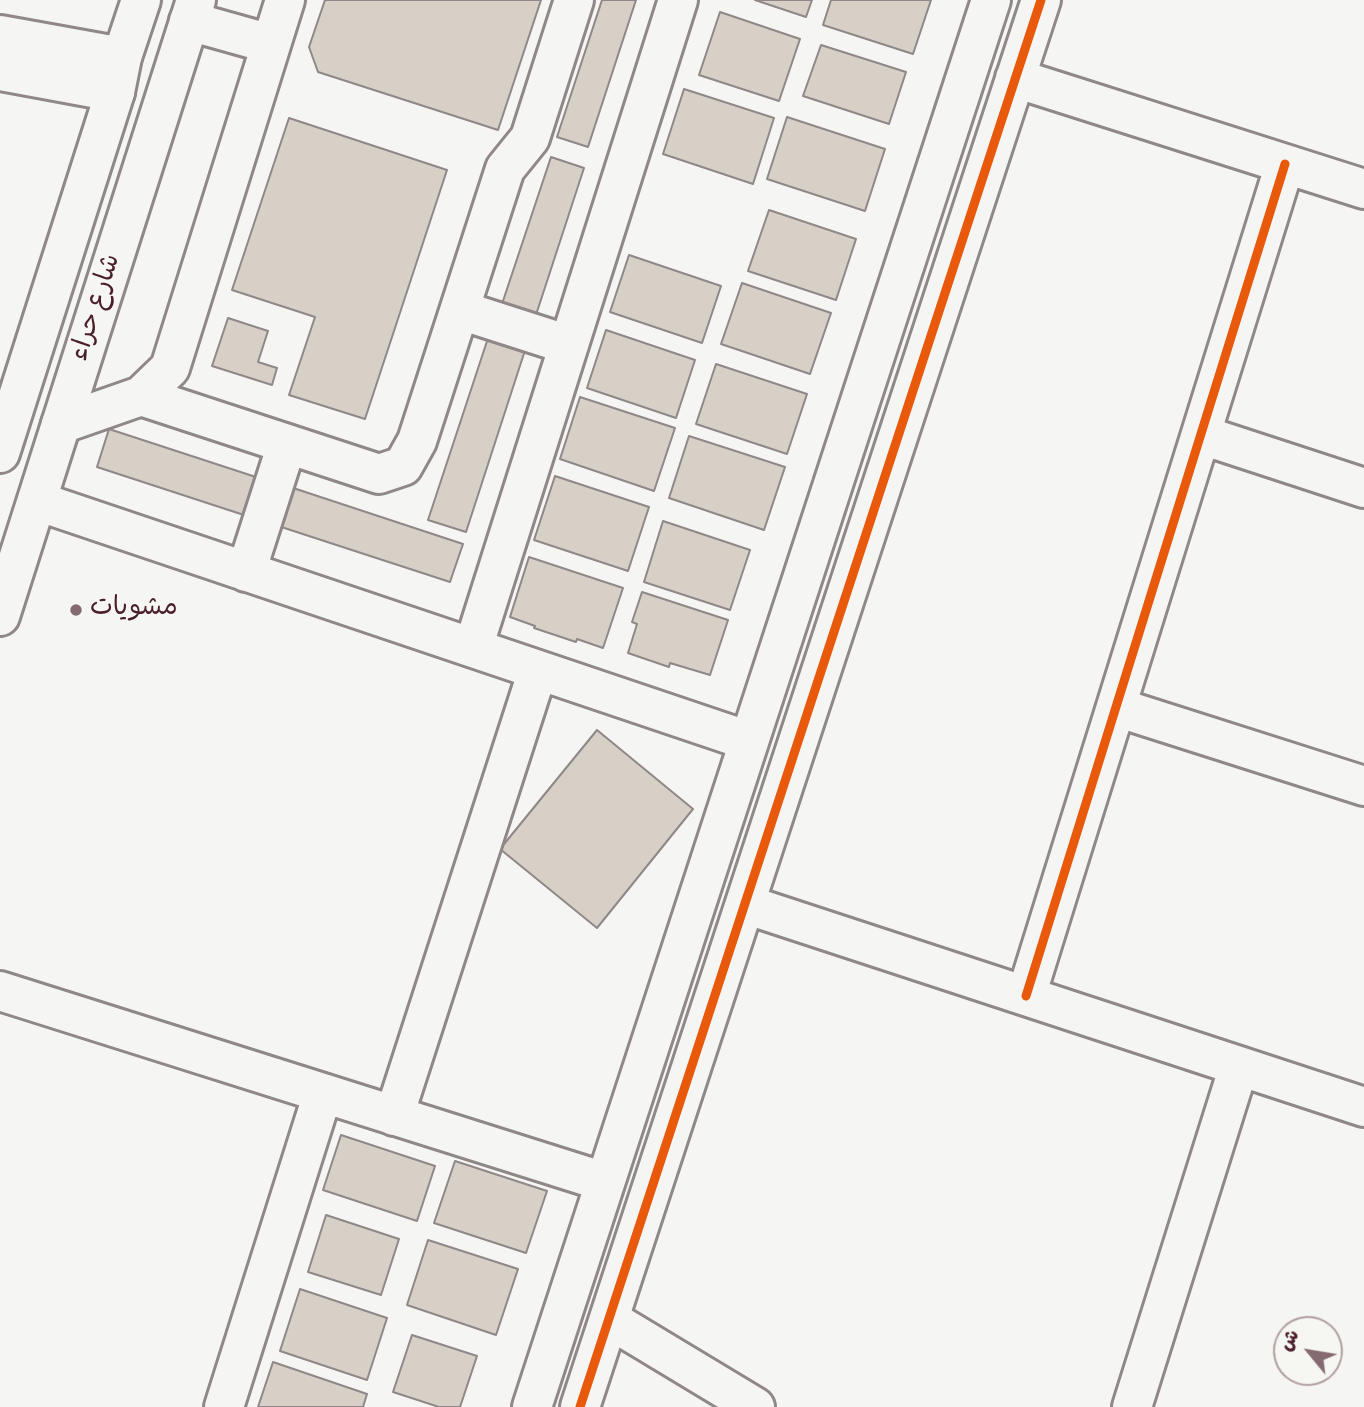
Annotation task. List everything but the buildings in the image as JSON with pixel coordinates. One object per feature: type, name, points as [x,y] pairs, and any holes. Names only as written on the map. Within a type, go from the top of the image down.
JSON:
[{"type":"street","name":"شارع حراء","points":[[0,453],[141,0]]},
{"type":"street","points":[[61,424],[141,396],[170,368],[285,0]]},
{"type":"street","points":[[141,396],[379,474],[403,466],[417,441],[505,169],[530,138],[574,0]]},
{"type":"street","points":[[473,648],[678,0]]},
{"type":"street","points":[[532,1407],[991,0]]},
{"type":"street","points":[[580,1407],[1041,0]]},
{"type":"street","name":"شارع حراء","points":[[0,616],[192,10]]},
{"type":"street","points":[[192,10],[271,44]]},
{"type":"street","points":[[0,35],[52,62],[119,74]]},
{"type":"street","points":[[0,71],[52,62]]},
{"type":"street","points":[[1015,78],[1285,164],[1363,186]]},
{"type":"street","points":[[1026,996],[1285,164]]},
{"type":"street","points":[[460,310],[569,345]]},
{"type":"street","points":[[1202,435],[1364,488]]},
{"type":"street","points":[[246,572],[287,444]]},
{"type":"street","points":[[37,501],[749,741]]},
{"type":"street","points":[[394,1116],[538,670]]},
{"type":"street","points":[[1116,707],[1364,786]]},
{"type":"street","points":[[745,904],[1364,1107]]},
{"type":"street","points":[[0,991],[605,1182]]},
{"type":"street","points":[[1132,1407],[1239,1066]]},
{"type":"street","points":[[224,1407],[323,1093]]},
{"type":"street","points":[[608,1319],[755,1407]]},
{"type":"cycle path","points":[[580,1407],[1041,0]]},
{"type":"cycle path","points":[[1026,996],[1285,164]]},
{"type":"place","name":"مشويات","points":[[76,610]]}]
